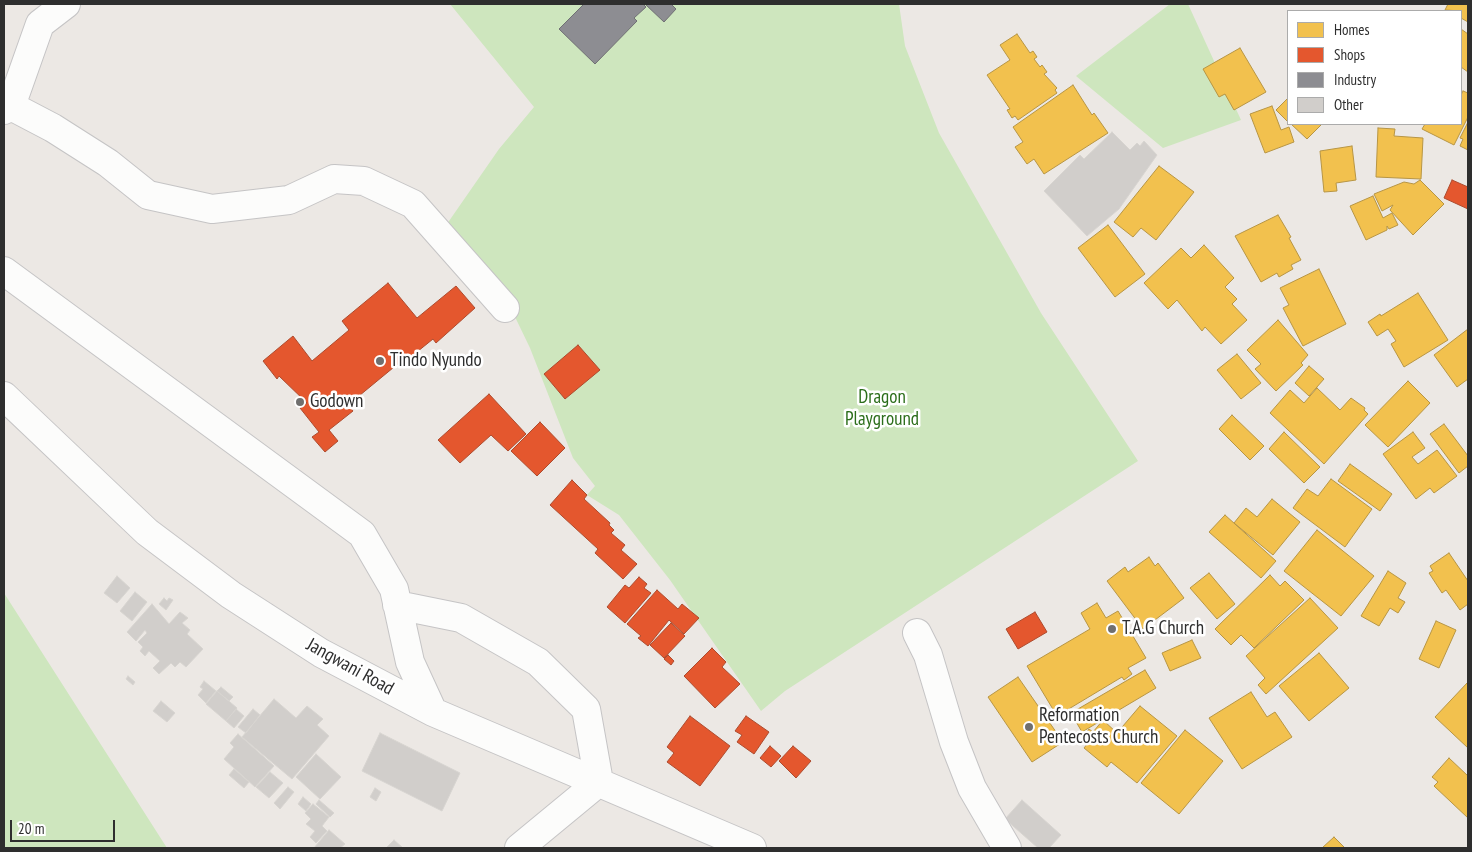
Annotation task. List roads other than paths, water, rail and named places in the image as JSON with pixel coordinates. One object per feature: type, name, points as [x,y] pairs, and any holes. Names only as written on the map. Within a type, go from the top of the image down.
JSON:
[{"type":"street","points":[[66,4],[40,24],[7,108],[53,128],[108,163],[148,194],[212,209],[289,200],[334,179],[364,181],[413,204],[504,308]]},
{"type":"street","points":[[4,271],[362,534],[394,589],[410,662],[433,712]]},
{"type":"street","name":"Jangwani Road","points":[[4,396],[147,532],[231,595],[321,653],[433,712],[752,848]]},
{"type":"street","points":[[397,606],[461,618],[538,662],[586,708],[599,782],[519,848]]},
{"type":"street","points":[[917,633],[928,655],[954,742],[972,788],[1007,848]]},
{"type":"place","name":"Tindo Nyundo","points":[[380,361]]},
{"type":"place","name":"Godown","points":[[300,402]]},
{"type":"place","name":"T.A.G Church","points":[[1112,629]]},
{"type":"place","name":"Reformation Pentecosts Church","points":[[1029,727]]},
{"type":"park label","name":"Dragon Playground","points":[[882,409]]}]
